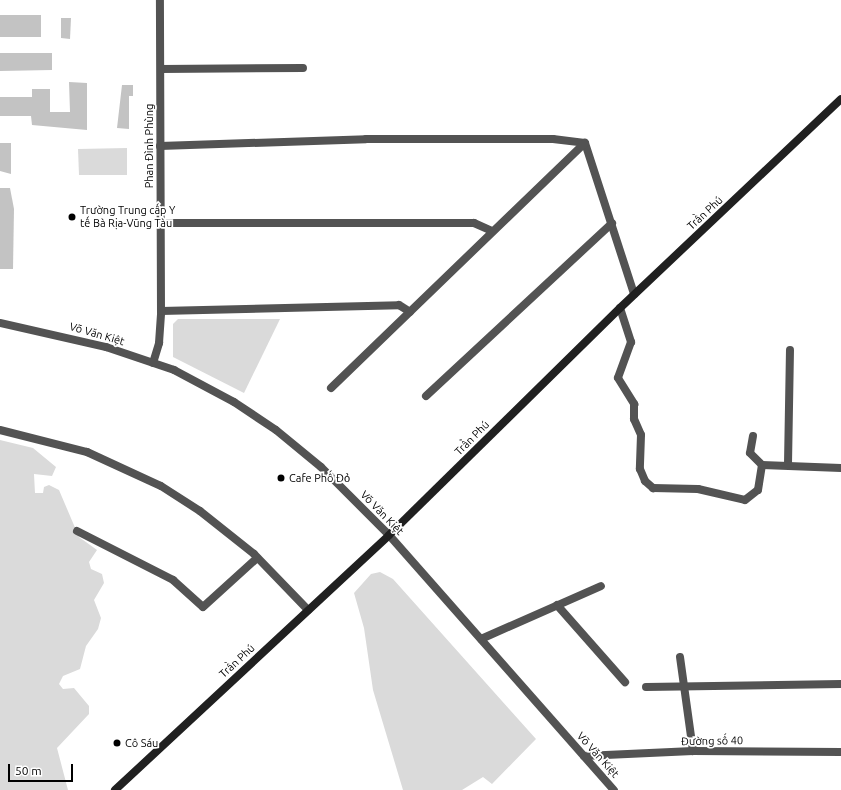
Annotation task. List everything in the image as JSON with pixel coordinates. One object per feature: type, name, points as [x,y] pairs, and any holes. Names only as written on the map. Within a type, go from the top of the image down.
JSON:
[{"type":"main road","name":"Trần Phú","points":[[115,790],[389,535],[634,294],[841,99]]},
{"type":"street","name":"Phan Đình Phùng","points":[[153,363],[161,311],[160,0]]},
{"type":"street","points":[[161,69],[303,68]]},
{"type":"street","points":[[160,146],[366,139],[553,139],[585,143]]},
{"type":"street","points":[[585,143],[634,294]]},
{"type":"street","points":[[331,388],[492,231],[585,143]]},
{"type":"street","points":[[161,223],[474,223],[492,231]]},
{"type":"street","points":[[426,396],[612,223]]},
{"type":"street","points":[[161,311],[399,305],[410,312]]},
{"type":"street","points":[[620,308],[631,342],[618,378],[634,404],[634,419],[641,435],[640,469],[645,481],[653,488],[698,489],[745,500],[758,490],[762,465]]},
{"type":"street","name":"Võ Văn Kiệt","points":[[0,323],[106,347],[153,363],[234,402],[276,430],[321,467],[389,535],[614,790]]},
{"type":"street","points":[[788,464],[790,350]]},
{"type":"street","points":[[0,430],[55,441],[132,471],[200,511],[257,558],[308,610]]},
{"type":"street","points":[[753,436],[750,453],[762,465],[788,464],[841,468]]},
{"type":"street","points":[[77,531],[173,580],[203,607],[257,558]]},
{"type":"street","points":[[481,639],[601,586]]},
{"type":"street","points":[[557,605],[626,682]]},
{"type":"street","points":[[680,657],[693,751]]},
{"type":"street","points":[[646,687],[683,684],[841,684]]},
{"type":"street","name":"Đường số 40","points":[[584,756],[693,751],[841,752]]},
{"type":"shaded area","points":[[127,148],[127,175],[79,175],[78,149]]},
{"type":"shaded area","points":[[178,319],[280,319],[244,393],[173,357],[173,324]]},
{"type":"shaded area","points":[[0,440],[33,448],[56,467],[52,476],[34,474],[35,493],[43,493],[44,487],[49,485],[59,490],[79,537],[97,550],[89,562],[91,569],[102,574],[104,583],[94,600],[101,618],[98,629],[86,646],[80,669],[63,676],[59,684],[63,689],[74,688],[89,706],[89,714],[57,748],[68,790],[0,790]]},
{"type":"shaded area","points":[[380,572],[393,579],[536,739],[492,784],[483,777],[462,790],[403,790],[373,690],[364,628],[354,593],[371,574]]},
{"type":"building","points":[[0,15],[41,15],[41,37],[0,37]]},
{"type":"building","points":[[61,18],[71,18],[70,39],[61,38]]},
{"type":"building","points":[[0,53],[52,53],[52,70],[0,71]]},
{"type":"building","points":[[69,82],[87,83],[87,130],[32,125],[31,116],[0,116],[0,97],[32,97],[32,89],[50,89],[50,112],[70,112]]},
{"type":"building","points":[[122,85],[133,85],[133,96],[129,96],[129,129],[117,128]]},
{"type":"building","points":[[0,143],[11,143],[11,174],[0,171]]},
{"type":"building","points":[[0,188],[10,188],[14,209],[13,269],[0,269]]},
{"type":"place","name":"Trường Trung cấp Y tế Bà Rịa-Vũng Tàu","points":[[72,217]]},
{"type":"place","name":"Cafe Phố Đỏ","points":[[281,478]]},
{"type":"place","name":"Cô Sáu","points":[[117,743]]}]
